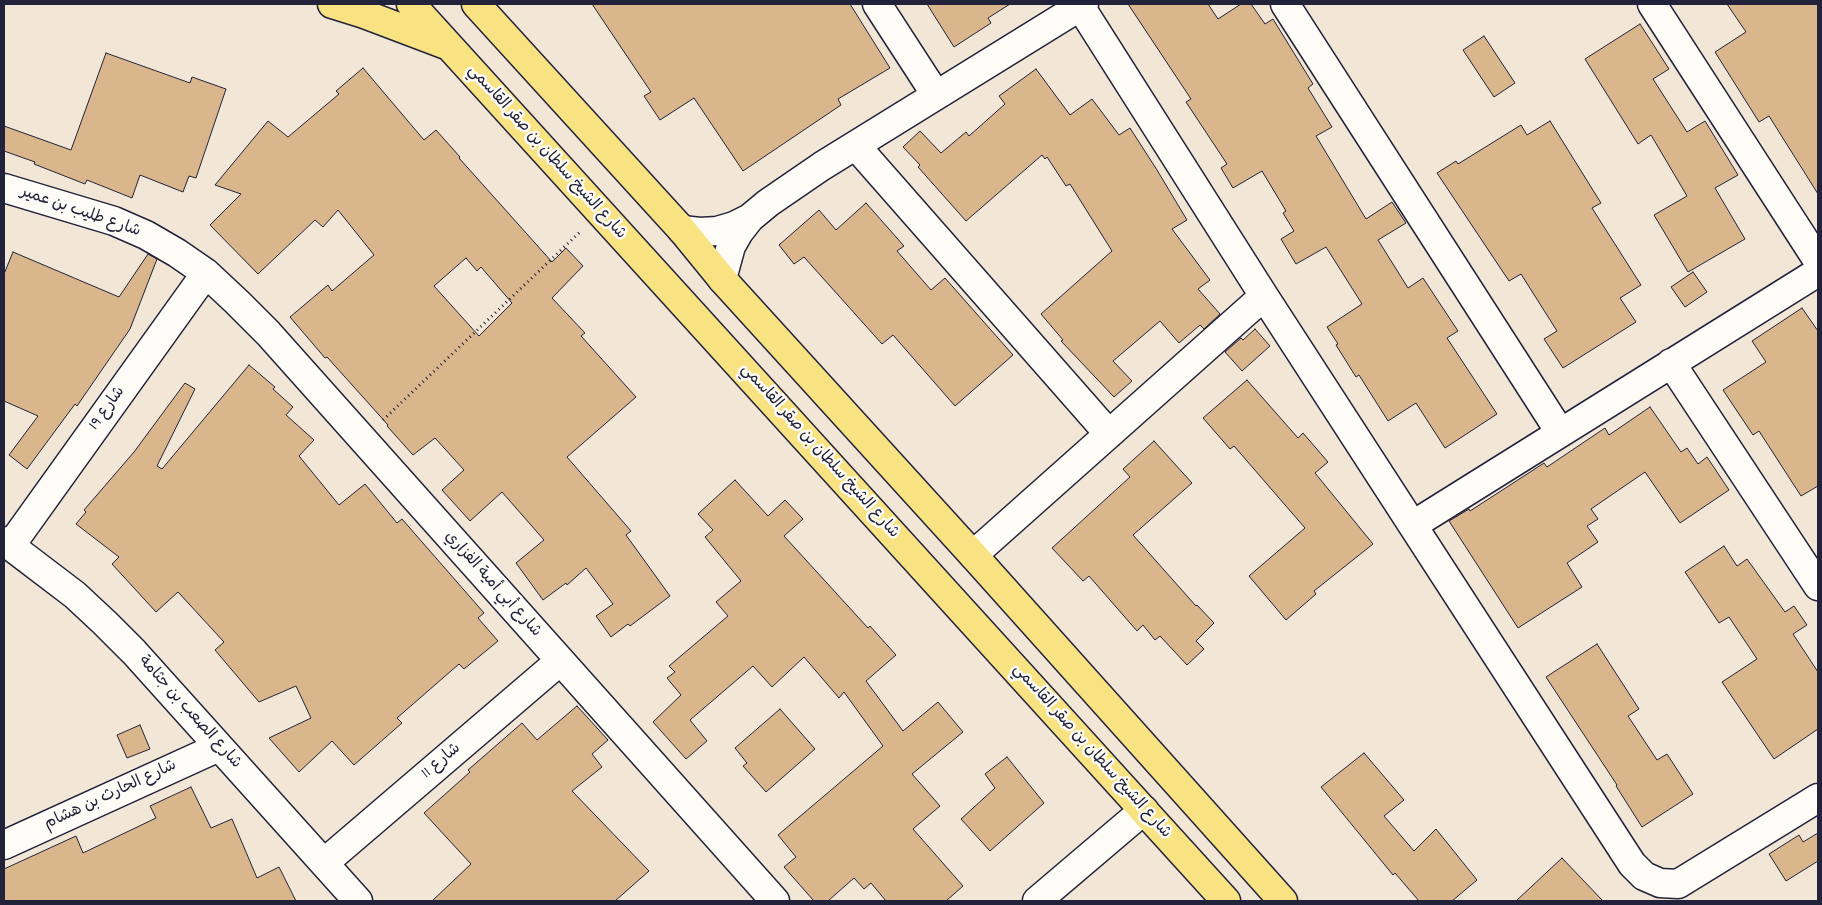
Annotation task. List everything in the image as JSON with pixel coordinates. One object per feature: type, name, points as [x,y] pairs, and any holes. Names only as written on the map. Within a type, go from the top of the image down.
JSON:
[{"type":"main road","points":[[332,4],[364,14],[450,47]]},
{"type":"main road","name":"شارع الشيخ سلطان بن صقر القاسمي","points":[[411,4],[1226,901]]},
{"type":"main road","points":[[476,4],[682,230],[722,279],[973,555],[1283,901]]},
{"type":"street","points":[[877,4],[936,95]]},
{"type":"street","points":[[1285,4],[1560,432]]},
{"type":"street","points":[[1652,4],[1818,260]]},
{"type":"street","points":[[682,230],[717,231],[734,226],[750,218],[795,184],[1082,5],[1264,296],[1632,864],[1644,876],[1660,883],[1678,884],[1818,798]]},
{"type":"street","points":[[856,146],[1109,434]]},
{"type":"street","name":"شارع طليب بن عمير","points":[[4,188],[114,221],[177,253],[206,273]]},
{"type":"street","points":[[722,279],[731,246],[750,218]]},
{"type":"street","points":[[1413,524],[1818,272]]},
{"type":"street","name":"شارع أبي أمية الفزاري","points":[[206,273],[268,333],[775,901]]},
{"type":"street","name":"شارع 19","points":[[7,543],[206,273]]},
{"type":"street","points":[[973,555],[1264,296]]},
{"type":"street","points":[[1671,363],[1818,586]]},
{"type":"street","name":"شارع الصعب بن جثامة","points":[[7,543],[75,595],[105,623],[358,901]]},
{"type":"street","name":"شارع 11","points":[[324,863],[560,661]]},
{"type":"street","name":"شارع الحارث بن هشام","points":[[4,845],[219,747]]},
{"type":"street","points":[[1038,901],[1144,810]]},
{"type":"path","points":[[363,440],[601,213]]},
{"type":"building","points":[[592,4],[850,4],[890,68],[838,99],[841,105],[743,171],[694,98],[660,120],[644,96],[651,92]]},
{"type":"building","points":[[927,4],[1010,4],[988,18],[991,23],[954,47]]},
{"type":"building","points":[[1128,4],[1208,4],[1218,19],[1241,4],[1251,4],[1265,24],[1273,19],[1313,84],[1308,88],[1332,127],[1316,136],[1366,219],[1392,202],[1406,223],[1378,240],[1408,288],[1423,278],[1458,331],[1447,338],[1497,414],[1445,448],[1416,403],[1388,421],[1359,375],[1356,377],[1327,327],[1362,304],[1326,247],[1296,264],[1281,239],[1294,231],[1283,213],[1286,211],[1262,171],[1233,188],[1221,168],[1227,164],[1186,102],[1191,99]]},
{"type":"building","points":[[1727,4],[1818,4],[1818,194],[1769,116],[1759,122],[1715,52],[1746,32]]},
{"type":"building","points":[[1640,24],[1669,69],[1653,79],[1687,132],[1705,121],[1738,175],[1715,188],[1745,239],[1688,272],[1654,215],[1687,196],[1651,135],[1638,144],[1585,59]]},
{"type":"building","points":[[1484,36],[1515,83],[1494,97],[1463,50]]},
{"type":"building","points":[[106,53],[190,83],[192,77],[226,89],[196,178],[189,176],[183,192],[140,175],[132,198],[87,180],[85,184],[34,164],[35,162],[4,151],[4,126],[71,150]]},
{"type":"building","points":[[363,68],[424,140],[436,130],[552,262],[566,248],[583,266],[552,298],[585,333],[581,336],[636,397],[567,457],[631,531],[626,535],[670,596],[630,626],[628,624],[611,637],[596,616],[613,604],[586,568],[567,585],[566,583],[543,600],[516,563],[544,540],[502,492],[470,521],[442,490],[464,470],[435,438],[413,455],[290,317],[328,285],[332,291],[374,255],[338,210],[323,227],[315,220],[258,274],[210,225],[241,194],[215,185],[268,121],[288,137],[339,94],[336,91]],"holes":[[[466,258],[477,271],[481,267],[512,303],[479,336],[434,286]]]},
{"type":"building","points":[[1036,69],[1070,115],[1092,99],[1119,135],[1130,128],[1187,220],[1172,229],[1210,280],[1198,289],[1220,314],[1204,329],[1200,325],[1179,343],[1160,321],[1113,361],[1132,381],[1114,397],[1061,341],[1063,340],[1041,314],[1112,251],[1070,184],[1066,186],[1047,157],[1045,159],[1042,155],[966,221],[918,167],[920,165],[903,147],[920,131],[941,153],[966,132],[969,136],[1005,104],[999,96]]},
{"type":"building","points":[[1550,121],[1601,203],[1592,208],[1641,285],[1620,298],[1636,322],[1563,368],[1544,339],[1557,331],[1521,274],[1509,281],[1437,173],[1456,161],[1458,164],[1521,125],[1527,135]]},
{"type":"building","points":[[866,203],[904,246],[897,251],[931,290],[945,278],[1013,355],[955,406],[893,335],[882,344],[804,257],[794,264],[779,245],[819,210],[836,230]]},
{"type":"building","points":[[13,252],[119,297],[148,254],[157,259],[130,329],[77,406],[75,404],[27,469],[9,455],[38,416],[4,401],[4,274]]},
{"type":"building","points":[[1693,272],[1707,292],[1685,307],[1671,287]]},
{"type":"building","points":[[1802,308],[1818,331],[1818,486],[1801,496],[1759,431],[1753,435],[1723,390],[1766,362],[1752,341]]},
{"type":"building","points":[[1255,329],[1270,346],[1242,371],[1225,352]]},
{"type":"building","points":[[249,365],[275,387],[273,389],[293,407],[286,415],[314,440],[299,456],[339,505],[365,484],[397,523],[402,519],[484,613],[478,618],[498,641],[464,669],[459,664],[397,718],[402,723],[354,765],[332,741],[299,772],[269,738],[311,718],[296,686],[259,702],[215,650],[224,642],[178,592],[156,612],[112,564],[119,557],[76,524],[86,512],[84,510],[134,452],[185,383],[195,389],[157,466],[162,469]]},
{"type":"building","points":[[1247,380],[1298,438],[1303,433],[1328,462],[1315,473],[1373,544],[1314,591],[1316,594],[1286,620],[1249,576],[1305,528],[1234,446],[1230,449],[1203,418]]},
{"type":"building","points":[[1650,407],[1681,452],[1687,448],[1698,464],[1707,457],[1729,490],[1680,523],[1645,472],[1591,509],[1598,519],[1587,526],[1598,542],[1567,563],[1582,587],[1518,628],[1449,521],[1469,509],[1470,511],[1544,463],[1547,467],[1605,428],[1609,435]]},
{"type":"building","points":[[1154,441],[1192,483],[1133,535],[1196,606],[1214,623],[1196,641],[1204,649],[1187,665],[1160,636],[1155,640],[1143,625],[1137,631],[1089,576],[1083,581],[1052,548],[1130,477],[1123,469]]},
{"type":"building","points":[[735,480],[768,516],[785,500],[803,519],[784,536],[868,628],[870,626],[896,655],[866,681],[903,731],[938,702],[963,732],[912,774],[940,806],[913,829],[963,886],[946,901],[886,901],[871,883],[864,889],[854,878],[828,901],[814,901],[784,867],[796,857],[778,835],[883,746],[844,692],[839,698],[804,657],[772,687],[753,666],[690,720],[707,741],[686,759],[653,722],[681,695],[667,678],[675,672],[669,666],[728,616],[716,602],[741,581],[705,537],[713,530],[698,514]]},
{"type":"building","points":[[1724,546],[1737,566],[1747,559],[1785,612],[1794,606],[1807,625],[1793,634],[1818,672],[1818,729],[1774,759],[1722,682],[1757,659],[1729,617],[1719,623],[1685,572]]},
{"type":"building","points":[[1597,644],[1639,709],[1628,716],[1657,760],[1667,754],[1693,794],[1642,827],[1617,785],[1546,677]]},
{"type":"building","points":[[577,706],[608,740],[592,754],[602,767],[572,791],[649,871],[615,901],[432,901],[471,864],[424,813],[470,772],[468,770],[522,723],[537,740]]},
{"type":"building","points":[[780,709],[815,749],[766,792],[743,766],[747,763],[735,748]]},
{"type":"building","points":[[140,725],[150,749],[127,758],[117,735]]},
{"type":"building","points":[[1364,753],[1404,800],[1384,816],[1414,851],[1436,829],[1477,880],[1452,901],[1419,901],[1395,873],[1393,875],[1321,787]]},
{"type":"building","points":[[1007,757],[1044,803],[990,851],[961,819],[995,788],[985,774]]},
{"type":"building","points":[[191,787],[211,828],[232,819],[257,878],[279,867],[296,901],[4,901],[4,869],[76,836],[83,853],[156,818],[150,806]]},
{"type":"building","points":[[1818,833],[1818,861],[1786,881],[1769,854],[1799,835],[1803,842]]},
{"type":"building","points":[[1562,858],[1603,901],[1516,901]]}]
